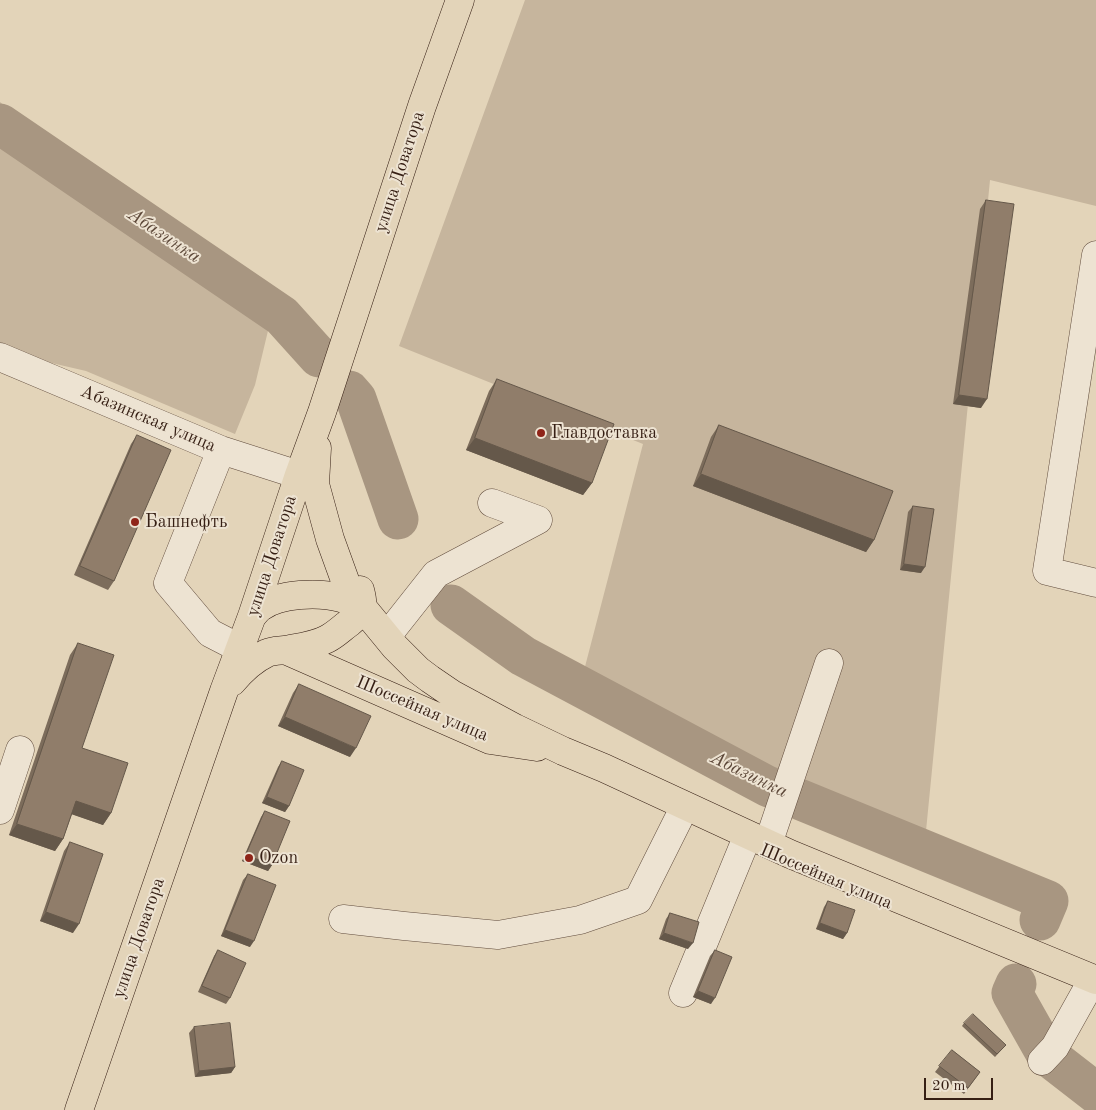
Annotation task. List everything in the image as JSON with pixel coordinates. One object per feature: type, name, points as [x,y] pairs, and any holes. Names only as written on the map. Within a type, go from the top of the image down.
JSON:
[{"type":"main road","name":"улица Доватора","points":[[79,1110],[224,691],[241,649],[322,412],[422,106],[460,0]]},
{"type":"main road","points":[[224,691],[240,672],[255,659],[270,652],[308,645],[327,639],[358,615],[363,608],[356,573],[334,503],[322,412]]},
{"type":"main road","points":[[252,616],[261,607],[280,598],[302,595],[340,598],[363,608]]},
{"type":"main road","name":"Шоссейная улица","points":[[363,608],[418,670],[444,689],[515,728],[604,768],[757,843]]},
{"type":"main road","name":"Шоссейная улица","points":[[285,650],[490,740],[563,751],[581,765],[682,812],[1094,985]]},
{"type":"street","points":[[1096,255],[1047,571],[1096,583]]},
{"type":"street","name":"Абазинская улица","points":[[0,357],[221,450],[299,475]]},
{"type":"street","points":[[221,450],[168,583],[210,634],[241,649]]},
{"type":"street","points":[[386,636],[436,574],[538,520],[492,503]]},
{"type":"street","points":[[683,993],[757,843],[829,663]]},
{"type":"street","points":[[0,810],[20,750]]},
{"type":"street","points":[[343,919],[498,935],[580,920],[638,900],[682,812]]},
{"type":"street","points":[[1049,1054],[1094,985]]},
{"type":"shaded area","points":[[525,0],[1096,0],[1096,206],[990,180],[925,841],[581,682],[643,444],[399,346]]},
{"type":"shaded area","points":[[0,102],[157,222],[278,289],[255,385],[235,434],[86,371],[0,351]]},
{"type":"building","points":[[986,200],[1014,204],[987,399],[959,395]]},
{"type":"building","points":[[497,379],[614,424],[592,483],[475,438]]},
{"type":"building","points":[[719,425],[893,491],[874,540],[701,474]]},
{"type":"building","points":[[137,435],[171,450],[114,581],[80,566]]},
{"type":"building","points":[[913,506],[934,509],[925,567],[904,564]]},
{"type":"building","points":[[78,643],[114,655],[82,748],[128,763],[111,813],[76,801],[63,839],[17,824]]},
{"type":"building","points":[[299,684],[371,716],[356,748],[285,717]]},
{"type":"building","points":[[282,761],[304,770],[289,806],[267,797]]},
{"type":"building","points":[[265,811],[290,821],[272,865],[246,855]]},
{"type":"building","points":[[70,842],[103,854],[79,924],[46,912]]},
{"type":"building","points":[[248,874],[276,885],[254,941],[225,930]]},
{"type":"building","points":[[828,901],[855,910],[847,933],[820,923]]},
{"type":"building","points":[[670,913],[699,922],[693,943],[664,933]]},
{"type":"building","points":[[218,950],[246,963],[230,998],[202,986]]},
{"type":"building","points":[[715,950],[732,957],[715,998],[698,991]]},
{"type":"building","points":[[973,1014],[1006,1045],[997,1054],[964,1023]]},
{"type":"building","points":[[230,1023],[235,1067],[199,1071],[194,1027]]},
{"type":"building","points":[[952,1050],[980,1072],[968,1088],[939,1066]]},
{"type":"waterway","name":"Абазинка","points":[[0,124],[282,316],[319,357]]},
{"type":"waterway","name":"Абазинка","points":[[349,391],[356,399],[398,519]]},
{"type":"waterway","name":"Абазинка","points":[[451,605],[523,656],[767,786],[1048,901],[1040,920]]},
{"type":"waterway","name":"Абазинка","points":[[1016,984],[1012,993],[1047,1055],[1096,1093]]},
{"type":"place","name":"Главдоставка","points":[[541,433]]},
{"type":"place","name":"Башнефть","points":[[135,522]]},
{"type":"place","name":"Ozon","points":[[249,858]]}]
